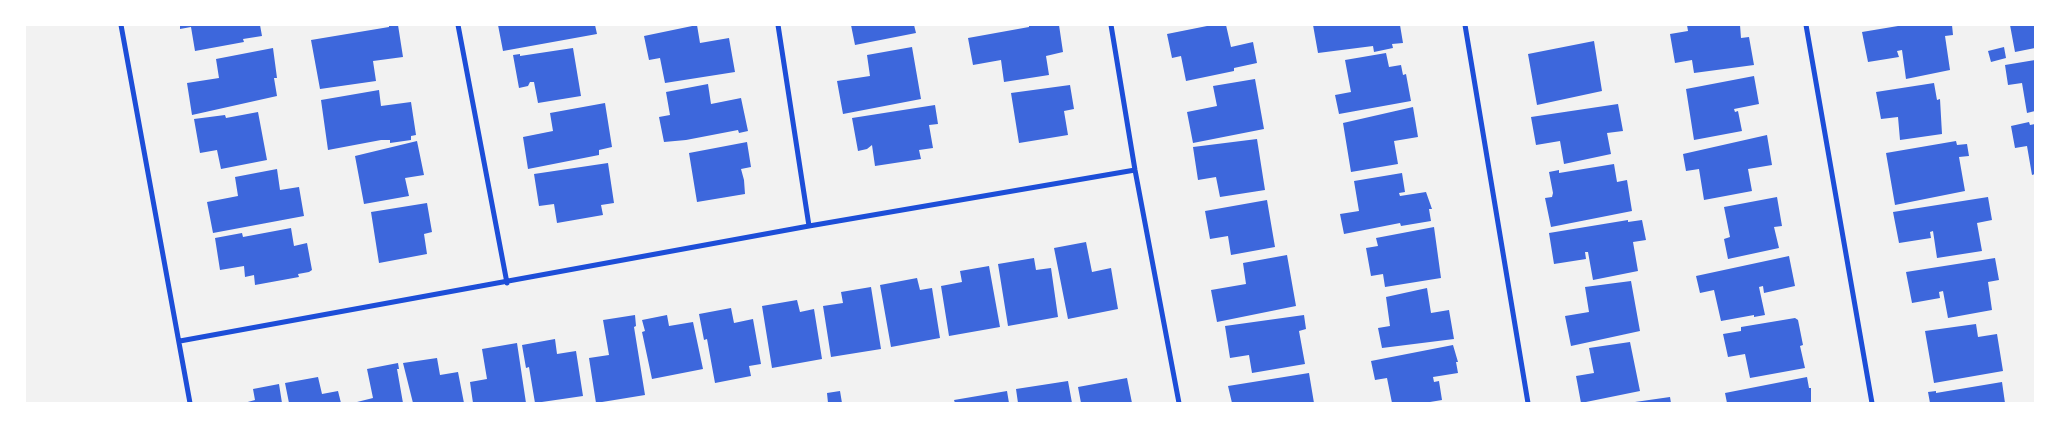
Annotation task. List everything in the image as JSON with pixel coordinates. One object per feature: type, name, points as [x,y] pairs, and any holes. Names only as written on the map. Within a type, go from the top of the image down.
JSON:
[{"type":"street","points":[[121,25],[190,403]]},
{"type":"street","points":[[458,25],[507,282]]},
{"type":"street","points":[[778,25],[809,226]]},
{"type":"street","points":[[1111,25],[1135,170],[1179,403]]},
{"type":"street","points":[[1465,25],[1528,403]]},
{"type":"street","points":[[1806,25],[1872,403]]},
{"type":"street","points":[[180,341],[809,226],[1135,170]]},
{"type":"building","points":[[180,25],[260,25],[262,36],[243,39],[244,42],[195,51],[191,27],[180,29]]},
{"type":"building","points":[[389,25],[398,25],[403,57],[373,61],[376,81],[320,89],[311,40],[389,27]]},
{"type":"building","points":[[498,25],[595,25],[597,34],[503,51]]},
{"type":"building","points":[[697,25],[700,43],[729,38],[735,72],[665,83],[660,58],[649,60],[644,36]]},
{"type":"building","points":[[851,25],[914,25],[916,33],[855,45]]},
{"type":"building","points":[[1029,25],[1059,25],[1063,52],[1046,56],[1049,75],[1004,82],[1001,60],[973,65],[968,38],[1029,27]]},
{"type":"building","points":[[1212,25],[1226,25],[1231,47],[1253,42],[1257,63],[1234,68],[1234,71],[1186,81],[1181,56],[1172,58],[1167,34]]},
{"type":"building","points":[[1313,25],[1400,25],[1403,43],[1392,44],[1393,48],[1374,52],[1373,46],[1318,53]]},
{"type":"building","points":[[1687,25],[1740,25],[1741,38],[1749,37],[1754,65],[1694,73],[1692,60],[1675,63],[1670,34],[1688,31]]},
{"type":"building","points":[[1904,25],[1952,25],[1953,35],[1945,36],[1950,70],[1906,79],[1902,50],[1897,51],[1899,57],[1868,62],[1862,32]]},
{"type":"building","points":[[2010,25],[2035,25],[2035,48],[2015,52]]},
{"type":"building","points":[[1594,41],[1602,91],[1537,105],[1528,54]]},
{"type":"building","points":[[912,47],[921,99],[843,114],[837,81],[870,76],[867,55]]},
{"type":"building","points":[[2004,47],[2006,58],[1991,62],[1988,51]]},
{"type":"building","points":[[273,48],[277,96],[192,115],[187,83],[219,78],[216,59]]},
{"type":"building","points":[[573,48],[581,96],[538,103],[534,82],[519,88],[513,55],[520,54],[520,56]]},
{"type":"building","points":[[1386,53],[1389,67],[1401,65],[1403,75],[1406,74],[1411,101],[1339,114],[1335,95],[1351,92],[1345,60]]},
{"type":"building","points":[[2035,60],[2035,111],[2027,113],[2022,83],[2008,85],[2005,65]]},
{"type":"building","points":[[1754,76],[1759,104],[1734,109],[1735,112],[1738,111],[1742,131],[1694,140],[1686,89]]},
{"type":"building","points":[[1255,79],[1264,129],[1193,143],[1187,112],[1217,106],[1213,86]]},
{"type":"building","points":[[1934,83],[1937,100],[1940,99],[1942,134],[1900,140],[1898,117],[1881,119],[1876,92]]},
{"type":"building","points":[[708,84],[711,104],[741,98],[748,131],[739,133],[738,130],[686,140],[664,142],[659,117],[670,115],[666,92]]},
{"type":"building","points":[[1070,85],[1074,109],[1064,111],[1068,135],[1019,143],[1011,93]]},
{"type":"building","points":[[379,90],[381,106],[411,102],[416,135],[411,136],[411,140],[390,143],[390,140],[381,140],[328,150],[321,100]]},
{"type":"building","points":[[605,103],[612,147],[599,150],[599,155],[528,169],[523,137],[553,131],[550,113]]},
{"type":"building","points":[[1618,104],[1623,131],[1607,133],[1611,154],[1564,164],[1560,141],[1536,145],[1531,117]]},
{"type":"building","points":[[935,105],[938,124],[929,125],[933,148],[919,150],[921,159],[875,166],[872,145],[867,149],[858,151],[852,118]]},
{"type":"building","points":[[1413,107],[1418,137],[1394,141],[1398,164],[1351,172],[1343,123]]},
{"type":"building","points":[[258,112],[267,160],[221,169],[217,150],[200,153],[194,119],[225,115],[226,118]]},
{"type":"building","points":[[2029,122],[2030,125],[2035,124],[2035,174],[2032,175],[2027,146],[2015,148],[2011,126]]},
{"type":"building","points":[[1767,135],[1772,165],[1748,169],[1752,191],[1704,200],[1699,169],[1686,171],[1683,154]]},
{"type":"building","points":[[1257,139],[1265,190],[1220,197],[1216,177],[1198,180],[1193,147]]},
{"type":"building","points":[[417,141],[424,175],[405,178],[409,196],[364,204],[355,156]]},
{"type":"building","points":[[1956,141],[1957,145],[1967,144],[1969,156],[1959,157],[1965,191],[1895,205],[1886,153]]},
{"type":"building","points":[[747,142],[751,167],[741,169],[745,194],[697,202],[689,153]]},
{"type":"building","points":[[608,163],[614,203],[601,205],[603,215],[557,223],[554,204],[539,206],[534,174]]},
{"type":"building","points":[[1614,164],[1617,182],[1627,180],[1632,211],[1551,227],[1545,198],[1552,197],[1553,193],[1549,172],[1559,170],[1559,173]]},
{"type":"building","points":[[277,169],[280,190],[299,187],[304,216],[213,233],[207,202],[238,196],[235,177]]},
{"type":"building","points":[[1402,173],[1405,192],[1399,193],[1400,196],[1426,192],[1432,209],[1429,209],[1431,221],[1401,226],[1400,223],[1344,234],[1340,214],[1359,211],[1354,181]]},
{"type":"building","points":[[1777,197],[1782,226],[1774,227],[1779,248],[1728,259],[1724,239],[1730,237],[1724,207]]},
{"type":"building","points":[[1988,197],[1992,220],[1977,223],[1982,251],[1937,258],[1933,231],[1930,232],[1931,238],[1899,243],[1893,212]]},
{"type":"building","points":[[1267,200],[1275,247],[1231,255],[1228,236],[1210,239],[1205,211]]},
{"type":"building","points":[[427,203],[432,232],[424,234],[427,254],[379,263],[371,212]]},
{"type":"building","points":[[1628,220],[1628,222],[1642,220],[1646,240],[1633,242],[1638,271],[1593,280],[1588,252],[1585,252],[1586,259],[1554,264],[1549,233]]},
{"type":"building","points":[[1434,227],[1441,278],[1385,287],[1383,274],[1371,276],[1366,248],[1378,246],[1376,238]]},
{"type":"building","points":[[291,228],[294,246],[307,243],[312,270],[309,272],[298,274],[299,277],[255,285],[254,275],[245,277],[244,266],[220,270],[215,238],[242,233],[243,237]]},
{"type":"building","points":[[1086,242],[1092,272],[1111,268],[1118,309],[1068,319],[1054,248]]},
{"type":"building","points":[[1287,255],[1296,306],[1217,322],[1211,290],[1246,284],[1243,263]]},
{"type":"building","points":[[1789,256],[1795,286],[1764,293],[1763,286],[1759,287],[1765,315],[1721,321],[1714,290],[1700,293],[1696,276]]},
{"type":"building","points":[[1034,258],[1036,270],[1051,268],[1058,317],[1008,326],[998,264]]},
{"type":"building","points":[[1995,258],[1999,280],[1988,282],[1992,310],[1948,318],[1943,291],[1939,292],[1940,298],[1912,303],[1906,272]]},
{"type":"building","points":[[989,266],[1000,327],[949,336],[941,286],[962,282],[960,271]]},
{"type":"building","points":[[917,278],[920,290],[932,288],[940,338],[891,347],[880,285]]},
{"type":"building","points":[[1631,281],[1640,331],[1571,346],[1565,316],[1589,312],[1585,287]]},
{"type":"building","points":[[871,287],[881,349],[831,357],[823,306],[843,303],[841,292]]},
{"type":"building","points":[[1427,288],[1431,313],[1449,310],[1454,339],[1382,348],[1378,328],[1390,326],[1386,297]]},
{"type":"building","points":[[797,300],[800,312],[814,309],[822,359],[772,368],[762,306]]},
{"type":"building","points":[[731,308],[734,323],[753,319],[761,364],[749,366],[751,376],[715,383],[707,339],[704,340],[699,314]]},
{"type":"building","points":[[635,315],[636,326],[634,327],[645,395],[596,403],[589,358],[609,355],[603,320]]},
{"type":"building","points":[[667,315],[669,326],[693,322],[703,369],[652,379],[642,332],[645,331],[642,320]]},
{"type":"building","points":[[1304,315],[1306,329],[1299,331],[1305,364],[1252,373],[1249,355],[1230,358],[1225,326]]},
{"type":"building","points":[[1795,318],[1798,320],[1803,345],[1800,346],[1805,368],[1750,378],[1745,354],[1728,357],[1723,334],[1741,331],[1741,327]]},
{"type":"building","points":[[1976,324],[1978,337],[1997,334],[2003,371],[1934,383],[1925,331]]},
{"type":"building","points":[[555,339],[557,354],[576,351],[583,396],[535,403],[529,367],[526,368],[522,345]]},
{"type":"building","points":[[1630,342],[1640,391],[1581,403],[1576,376],[1594,373],[1589,348]]},
{"type":"building","points":[[517,343],[526,403],[473,403],[470,382],[487,379],[482,349]]},
{"type":"building","points":[[1453,345],[1458,362],[1456,362],[1458,373],[1433,377],[1434,382],[1439,381],[1442,400],[1424,403],[1392,403],[1387,378],[1375,380],[1371,361]]},
{"type":"building","points":[[437,358],[440,375],[458,372],[464,403],[413,403],[403,363]]},
{"type":"building","points":[[398,363],[399,369],[397,369],[403,403],[353,403],[373,398],[367,369]]},
{"type":"building","points":[[1309,373],[1314,403],[1232,403],[1228,386]]},
{"type":"building","points":[[318,377],[322,394],[338,391],[341,403],[289,403],[285,383]]},
{"type":"building","points":[[1807,377],[1809,388],[1811,388],[1811,403],[1727,403],[1725,393]]},
{"type":"building","points":[[1127,378],[1132,403],[1081,403],[1078,387]]},
{"type":"building","points":[[1068,381],[1072,403],[1018,403],[1016,389]]},
{"type":"building","points":[[2002,382],[2005,403],[1930,403],[1928,392],[1936,391],[1936,393]]},
{"type":"building","points":[[279,384],[282,403],[244,403],[255,400],[253,389]]},
{"type":"building","points":[[840,391],[842,403],[828,403],[827,393]]},
{"type":"building","points":[[1007,391],[1009,403],[955,403],[954,400]]},
{"type":"building","points":[[1670,397],[1671,403],[1635,403],[1635,402]]}]
